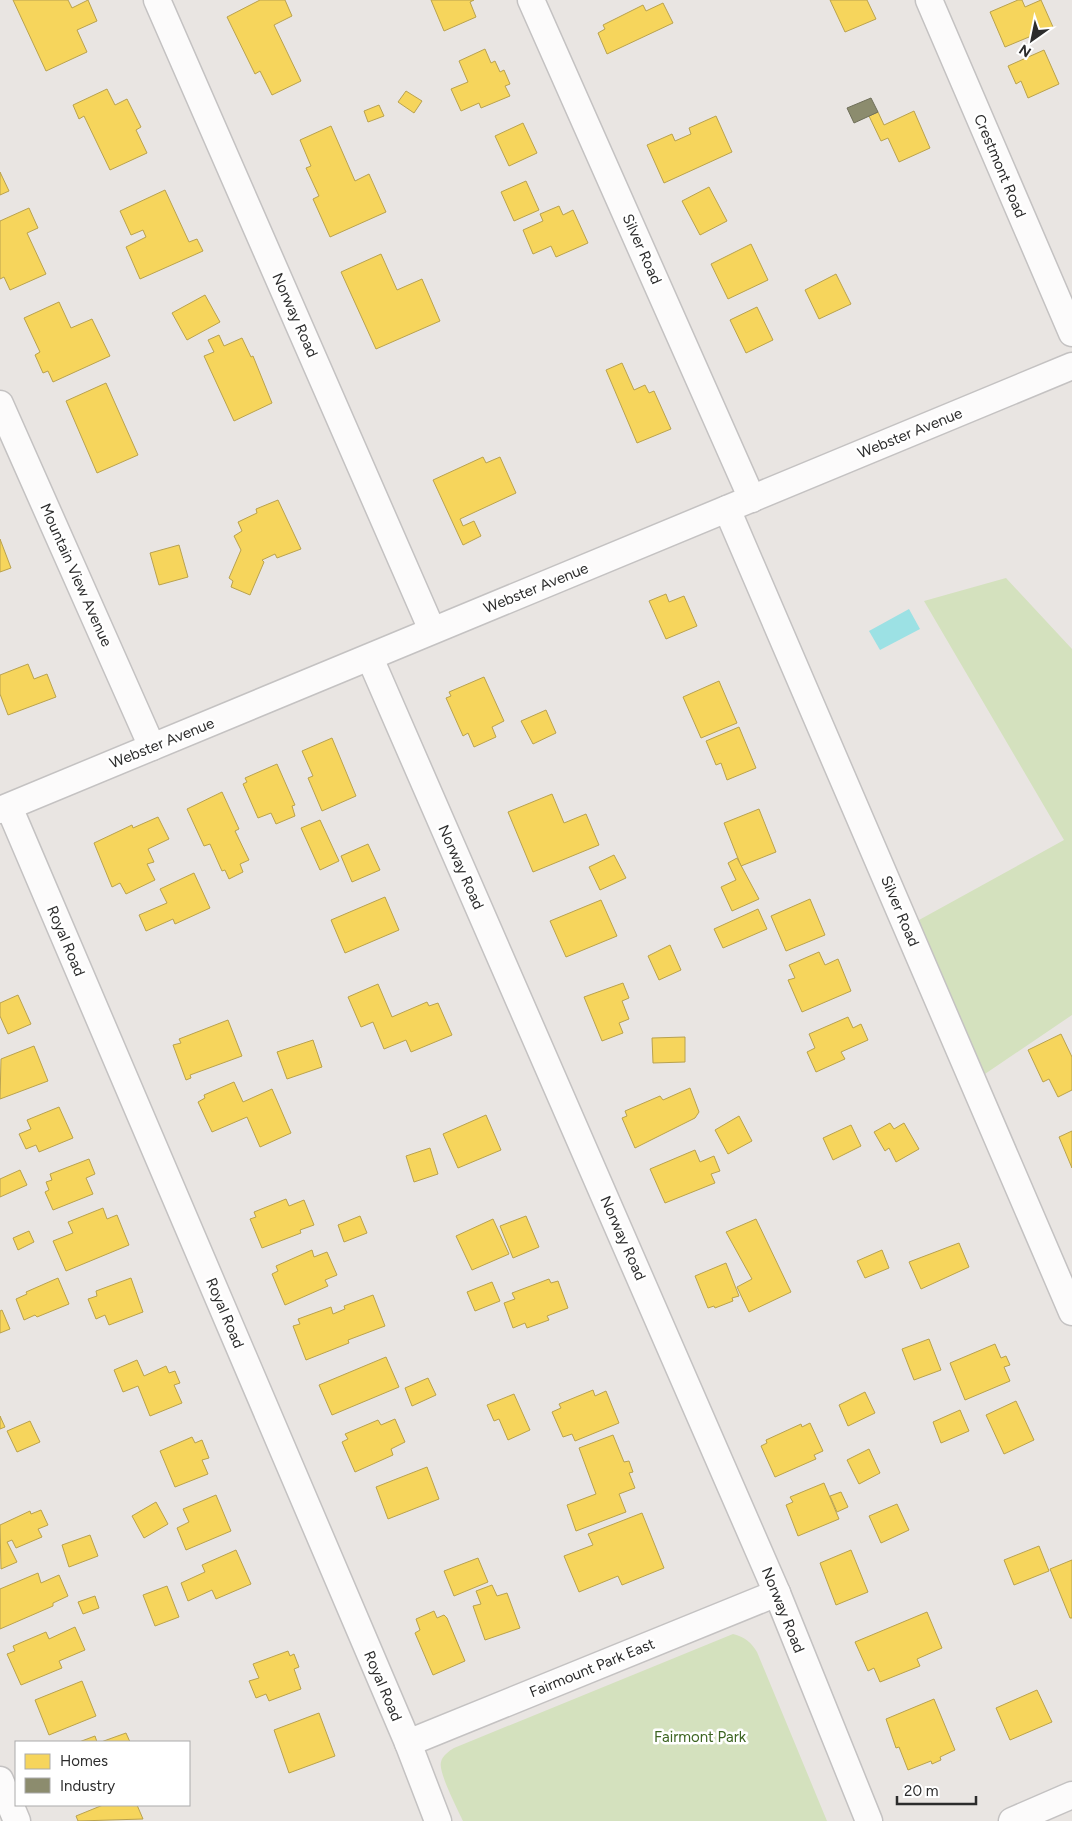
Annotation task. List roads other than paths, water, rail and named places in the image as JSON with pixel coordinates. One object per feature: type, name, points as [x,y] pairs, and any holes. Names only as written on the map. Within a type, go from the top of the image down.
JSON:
[{"type":"street","name":"Norway Road","points":[[157,0],[432,630]]},
{"type":"street","name":"Silver Road","points":[[531,0],[752,499]]},
{"type":"street","name":"Crestmont Road","points":[[929,0],[1072,333]]},
{"type":"street","name":"Webster Avenue","points":[[4,809],[1072,366]]},
{"type":"street","name":"Mountain View Avenue","points":[[0,404],[152,747]]},
{"type":"street","name":"Silver Road","points":[[727,509],[1072,1312]]},
{"type":"street","name":"Norway Road","points":[[370,658],[777,1593],[869,1821]]},
{"type":"street","name":"Royal Road","points":[[4,809],[408,1743],[438,1821]]},
{"type":"street","name":"Fairmount Park East","points":[[408,1743],[777,1593]]},
{"type":"street","points":[[0,1780],[17,1821]]},
{"type":"street","points":[[1012,1821],[1072,1796]]},
{"type":"water","points":[[909,609],[920,629],[880,650],[869,631]]},
{"type":"park label","name":"Fairmont Park","points":[[700,1737]]}]
